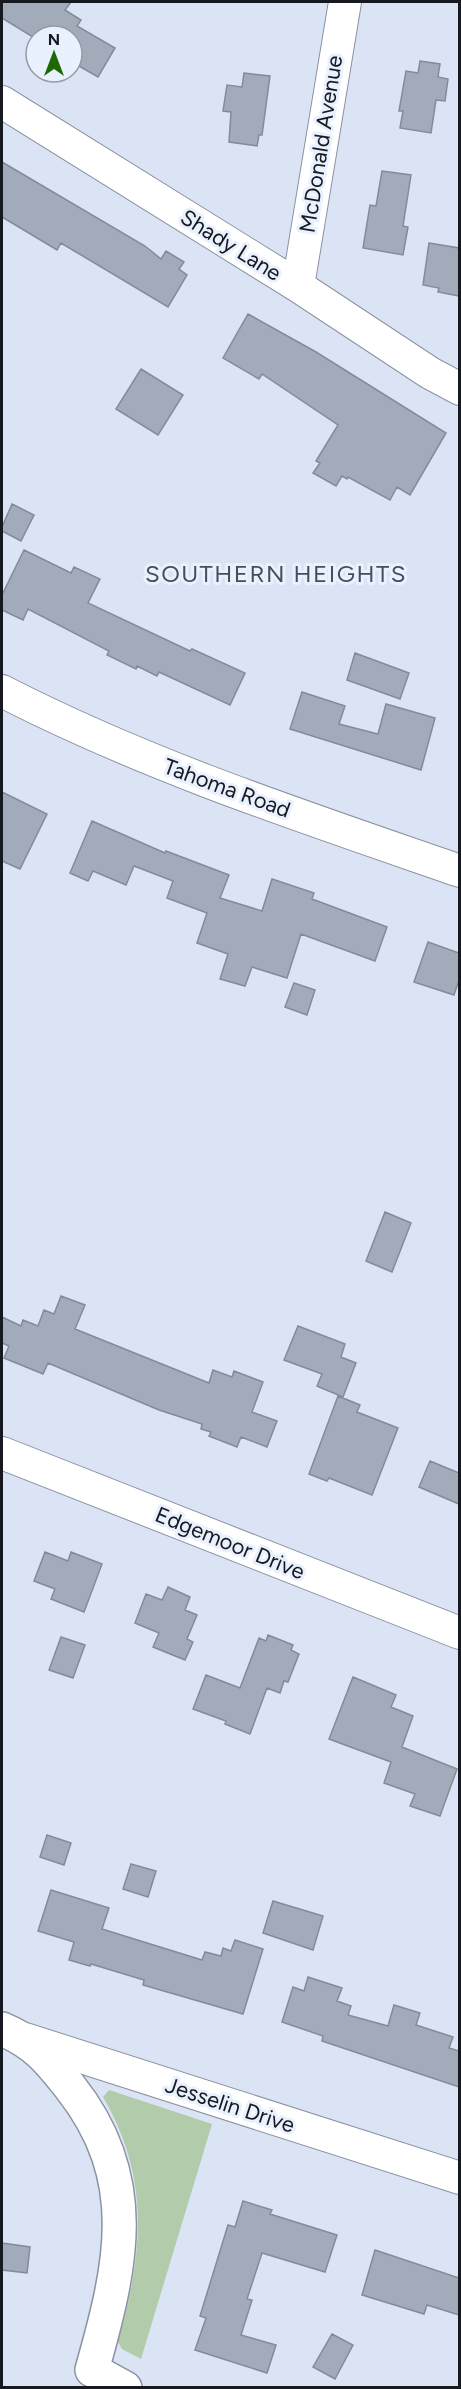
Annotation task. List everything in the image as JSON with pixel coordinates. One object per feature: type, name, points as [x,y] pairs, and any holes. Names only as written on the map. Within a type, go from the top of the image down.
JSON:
[{"type":"street","name":"McDonald Avenue","points":[[298,286],[345,2]]},
{"type":"street","name":"Shady Lane","points":[[2,102],[298,286],[430,373],[459,389]]},
{"type":"street","name":"Tahoma Road","points":[[2,691],[57,720],[203,781],[459,871]]},
{"type":"street","name":"Edgemoor Drive","points":[[2,1453],[459,1633]]},
{"type":"street","name":"Jesselin Drive","points":[[13,2034],[459,2178]]},
{"type":"street","points":[[13,2034],[49,2060],[82,2102],[105,2149],[119,2193],[117,2265],[110,2307],[89,2379],[125,2388]]},
{"type":"green space","points":[[109,2090],[212,2124],[141,2359],[122,2349],[118,2342],[133,2278],[138,2217],[129,2158],[118,2127],[103,2097]]},
{"type":"building","points":[[2,2],[71,2],[65,10],[81,20],[78,24],[24,24],[24,32],[2,18]]},
{"type":"building","points":[[84,30],[115,48],[98,77],[84,69]]},
{"type":"building","points":[[420,61],[440,64],[438,77],[448,79],[445,101],[436,100],[431,133],[400,128],[403,111],[399,111],[406,71],[418,73]]},
{"type":"building","points":[[244,73],[270,76],[262,135],[259,135],[257,146],[229,142],[231,112],[223,111],[227,85],[242,87]]},
{"type":"building","points":[[2,162],[145,246],[161,259],[166,251],[184,262],[179,269],[187,275],[168,307],[61,243],[57,250],[2,217]]},
{"type":"building","points":[[382,171],[411,175],[403,226],[408,227],[403,255],[363,248],[370,205],[376,206]]},
{"type":"building","points":[[429,243],[459,248],[459,296],[438,292],[439,288],[423,285]]},
{"type":"building","points":[[248,314],[316,352],[446,433],[410,495],[397,487],[390,500],[348,477],[347,479],[342,476],[336,486],[313,473],[320,463],[316,461],[338,425],[262,374],[259,379],[223,358]]},
{"type":"building","points":[[141,369],[183,395],[158,435],[116,409]]},
{"type":"building","points":[[12,504],[34,515],[21,541],[2,531]]},
{"type":"building","points":[[24,550],[71,573],[74,567],[100,579],[88,603],[190,651],[192,649],[245,673],[230,705],[159,672],[157,676],[137,666],[136,669],[107,655],[109,651],[28,609],[23,620],[2,610],[2,595]]},
{"type":"building","points":[[355,653],[409,673],[400,699],[347,680]]},
{"type":"building","points":[[302,692],[345,706],[339,724],[378,734],[386,704],[435,718],[421,770],[290,729]]},
{"type":"building","points":[[2,792],[47,814],[20,869],[2,861]]},
{"type":"building","points":[[92,821],[165,853],[166,851],[229,875],[220,898],[262,911],[272,879],[314,893],[312,899],[387,927],[375,961],[301,934],[287,978],[252,967],[245,986],[220,979],[228,954],[197,943],[207,913],[167,898],[173,881],[134,866],[126,885],[93,871],[88,881],[70,873]]},
{"type":"building","points":[[428,942],[459,953],[459,980],[454,995],[414,982]]},
{"type":"building","points":[[294,983],[315,990],[307,1015],[285,1007]]},
{"type":"building","points":[[385,1212],[411,1223],[392,1272],[366,1261]]},
{"type":"building","points":[[61,1296],[85,1305],[75,1329],[209,1383],[213,1370],[232,1377],[234,1371],[263,1382],[252,1412],[277,1421],[267,1447],[241,1437],[237,1447],[209,1436],[211,1432],[201,1429],[202,1424],[159,1410],[48,1363],[43,1374],[4,1358],[9,1346],[2,1343],[2,1317],[21,1326],[23,1320],[38,1326],[44,1310],[54,1314]]},
{"type":"building","points":[[298,1326],[345,1344],[341,1357],[356,1363],[343,1397],[317,1386],[322,1374],[284,1360]]},
{"type":"building","points":[[338,1396],[360,1405],[357,1412],[398,1428],[372,1495],[329,1478],[327,1481],[309,1474]]},
{"type":"building","points":[[430,1461],[459,1473],[459,1504],[419,1487]]},
{"type":"building","points":[[45,1552],[68,1561],[71,1552],[102,1564],[84,1612],[51,1599],[55,1589],[34,1581]]},
{"type":"building","points":[[168,1587],[190,1597],[185,1610],[197,1615],[187,1639],[193,1642],[185,1660],[153,1647],[159,1633],[135,1623],[146,1594],[162,1600]]},
{"type":"building","points":[[268,1635],[293,1645],[291,1650],[299,1654],[288,1682],[284,1681],[280,1693],[267,1688],[250,1734],[225,1724],[226,1721],[193,1709],[206,1675],[240,1688],[259,1638],[266,1641]]},
{"type":"building","points":[[61,1637],[85,1645],[73,1678],[49,1670]]},
{"type":"building","points":[[353,1677],[396,1695],[391,1707],[413,1716],[402,1747],[457,1769],[440,1816],[410,1806],[415,1794],[384,1783],[391,1762],[329,1739]]},
{"type":"building","points":[[47,1835],[71,1843],[64,1865],[40,1857]]},
{"type":"building","points":[[131,1864],[156,1871],[148,1897],[123,1889]]},
{"type":"building","points":[[51,1890],[109,1908],[102,1929],[202,1960],[205,1952],[221,1956],[223,1948],[231,1951],[235,1940],[263,1949],[243,2014],[143,1985],[144,1980],[91,1964],[90,1966],[69,1960],[74,1942],[38,1931]]},
{"type":"building","points":[[273,1901],[323,1916],[313,1950],[263,1933]]},
{"type":"building","points":[[308,1977],[342,1988],[337,2001],[351,2006],[348,2015],[388,2026],[394,2005],[420,2013],[416,2025],[453,2037],[449,2048],[459,2051],[459,2087],[322,2041],[323,2036],[282,2022],[293,1987],[304,1991]]},
{"type":"building","points":[[243,2201],[272,2210],[270,2214],[337,2235],[325,2272],[262,2253],[247,2299],[252,2300],[241,2335],[276,2345],[267,2373],[195,2350],[206,2318],[200,2316],[228,2225],[235,2227]]},
{"type":"building","points":[[2,2243],[30,2247],[27,2273],[2,2270]]},
{"type":"building","points":[[375,2250],[459,2278],[459,2315],[427,2305],[424,2314],[362,2295]]},
{"type":"building","points":[[332,2334],[353,2345],[335,2379],[313,2367]]},
{"type":"district","name":"SOUTHERN HEIGHTS","points":[[276,573]]}]
